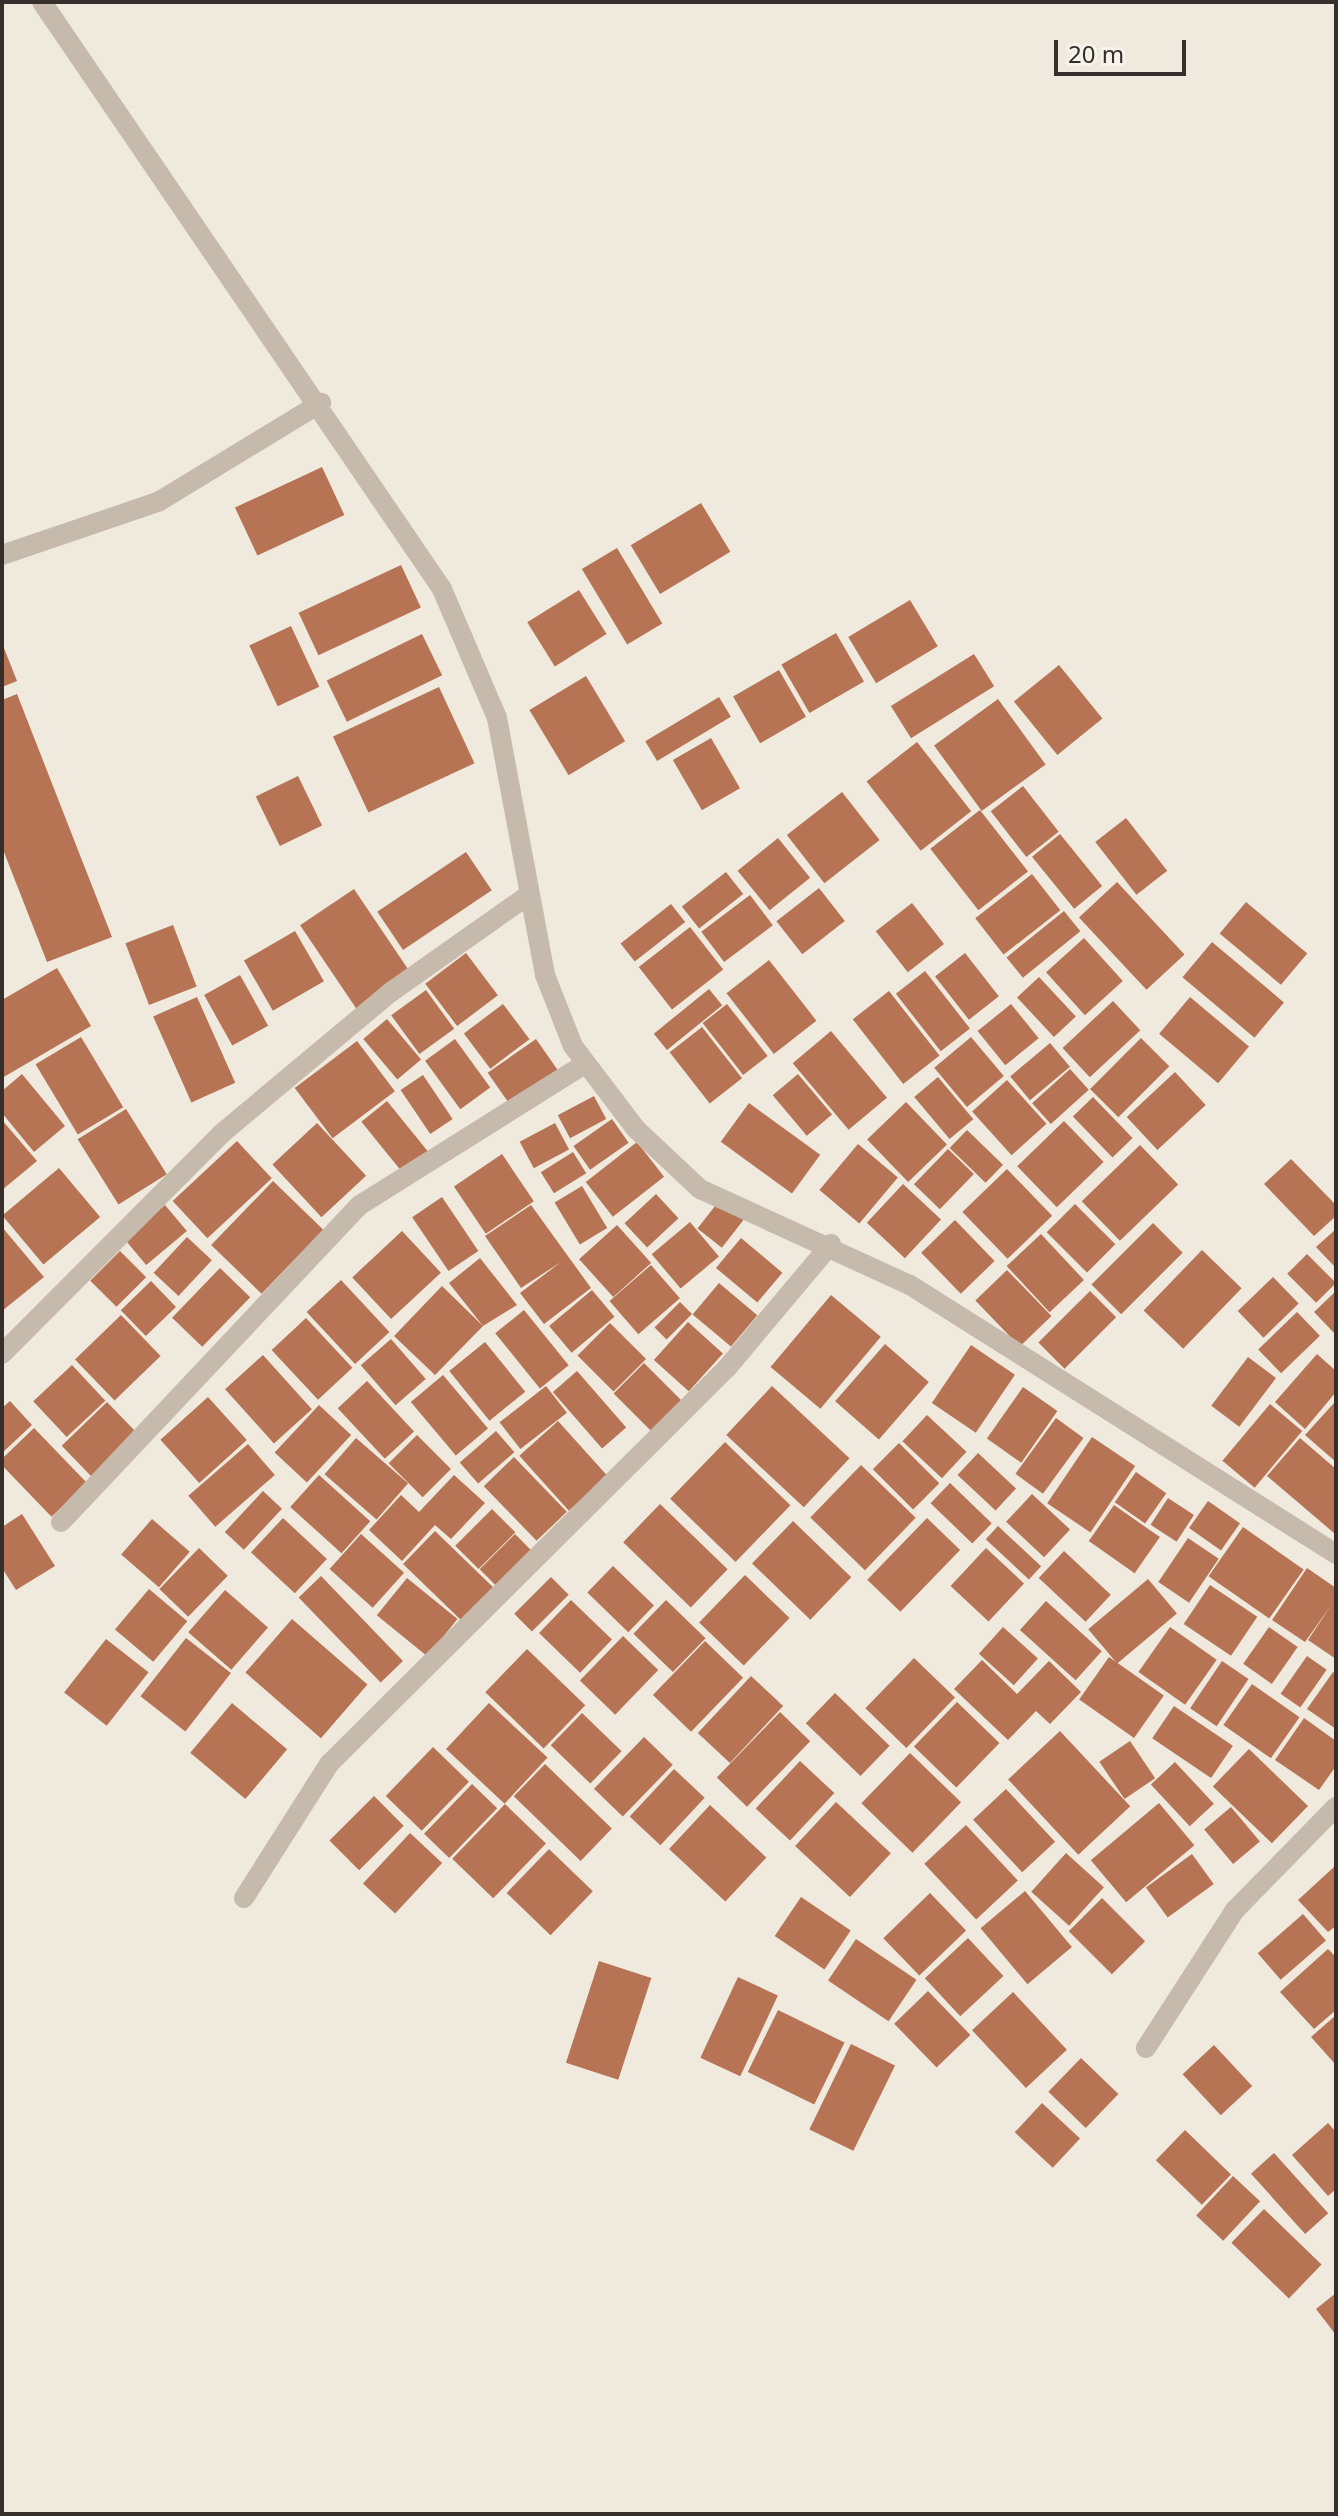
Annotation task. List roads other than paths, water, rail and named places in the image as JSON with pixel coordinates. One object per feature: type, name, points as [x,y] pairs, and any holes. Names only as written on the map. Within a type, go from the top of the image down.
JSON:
[{"type":"street","points":[[42,2],[321,403],[442,589],[481,668],[545,975],[585,1064],[700,1189],[831,1244],[910,1285],[1336,1554]]},
{"type":"street","points":[[2,555],[158,502],[321,403]]},
{"type":"street","points":[[2,1354],[221,1134],[391,992],[527,896]]},
{"type":"street","points":[[61,1522],[360,1205],[585,1064]]},
{"type":"street","points":[[244,1898],[329,1764],[707,1389],[831,1244]]},
{"type":"street","points":[[1146,2048],[1235,1910],[1336,1807]]}]
